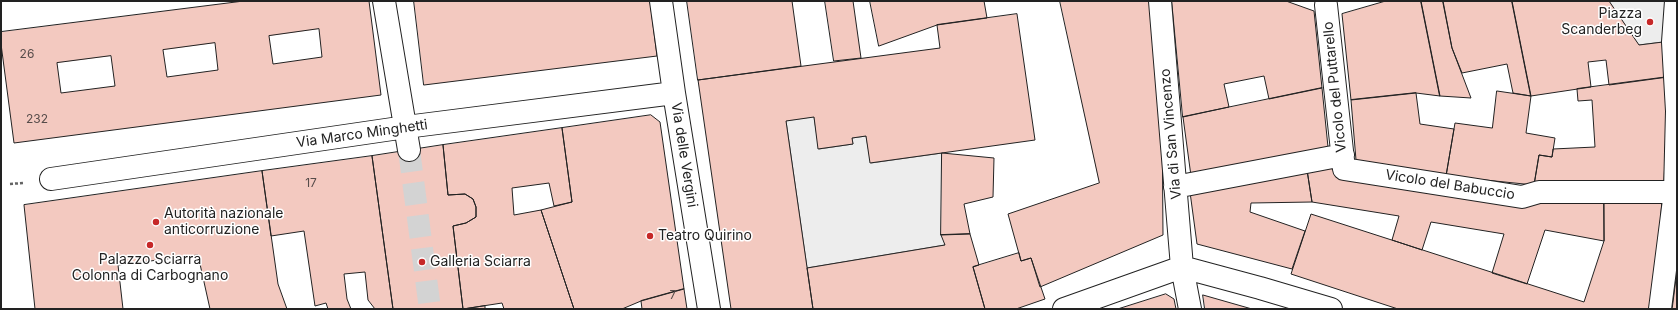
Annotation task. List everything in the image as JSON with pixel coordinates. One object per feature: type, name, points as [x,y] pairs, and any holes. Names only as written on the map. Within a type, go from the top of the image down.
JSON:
[{"type":"street","points":[[384,1],[409,150]]},
{"type":"street","name":"Via delle Vergini","points":[[661,1],[674,93],[709,309]]},
{"type":"street","name":"Via di San Vincenzo","points":[[1160,1],[1182,267],[1190,309]]},
{"type":"street","points":[[1660,309],[1675,192],[1676,111],[1674,42],[1676,1]]},
{"type":"street","name":"Vicolo del Puttarello","points":[[1328,2],[1344,162]]},
{"type":"street","name":"Via Marco Minghetti","points":[[52,179],[406,127],[674,93]]},
{"type":"street","name":"Vicolo del Babuccio","points":[[1175,188],[1344,162],[1522,196],[1539,192],[1675,192]]},
{"type":"street","points":[[1064,309],[1182,267],[1331,309]]},
{"type":"shaded area","name":"Piazza Scanderbeg","points":[[1609,1],[1677,1],[1663,42],[1639,45]]},
{"type":"shaded area","points":[[814,117],[819,149],[853,144],[852,138],[866,136],[871,163],[942,153],[945,245],[807,268],[786,121]]},
{"type":"building","points":[[244,1],[369,1],[381,95],[14,143],[1,44],[1,32]],"holes":[[[319,29],[322,57],[273,64],[269,36]],[[215,43],[218,70],[167,77],[163,50]],[[111,56],[115,86],[61,93],[57,63]]]},
{"type":"building","points":[[414,1],[650,1],[657,56],[424,85]]},
{"type":"building","points":[[687,1],[792,1],[801,66],[698,80]]},
{"type":"building","points":[[825,1],[853,1],[861,58],[834,61]]},
{"type":"building","points":[[870,1],[984,1],[987,18],[937,25],[879,46]]},
{"type":"building","points":[[1060,1],[1153,1],[1162,108],[1163,235],[1040,287],[1031,258],[1021,261],[1008,214],[1099,183]]},
{"type":"building","points":[[1172,1],[1286,1],[1314,11],[1322,88],[1269,99],[1264,76],[1224,84],[1229,107],[1183,117]]},
{"type":"building","points":[[1386,1],[1421,1],[1440,96],[1416,93],[1351,100],[1342,14]]},
{"type":"building","points":[[1421,1],[1443,1],[1452,48],[1471,98],[1440,96]]},
{"type":"building","points":[[1443,1],[1512,1],[1531,96],[1513,93],[1507,64],[1462,73],[1452,48]]},
{"type":"building","points":[[1512,1],[1609,1],[1639,45],[1663,42],[1668,77],[1609,85],[1606,60],[1588,62],[1591,87],[1531,96]]},
{"type":"building","points":[[1017,14],[1035,140],[870,163],[866,136],[852,138],[853,144],[818,149],[814,117],[786,121],[813,309],[731,309],[698,80],[940,48],[937,25]]},
{"type":"building","points":[[1668,77],[1664,183],[1534,185],[1539,155],[1552,157],[1553,149],[1595,147],[1592,100],[1578,101],[1577,89]]},
{"type":"building","points":[[1322,88],[1328,147],[1191,176],[1183,117]]},
{"type":"building","points":[[1497,91],[1531,96],[1526,133],[1555,138],[1552,157],[1539,155],[1534,185],[1446,176],[1455,123],[1492,128]]},
{"type":"building","points":[[1416,93],[1420,124],[1454,129],[1446,176],[1356,160],[1351,100]]},
{"type":"building","points":[[651,115],[660,122],[684,289],[641,301],[622,309],[574,309],[541,210],[572,202],[562,128]]},
{"type":"building","points":[[562,128],[572,202],[554,206],[549,183],[512,188],[514,215],[541,210],[574,309],[504,309],[502,303],[463,309],[453,226],[466,223],[476,217],[476,207],[473,199],[465,194],[448,195],[443,145]]},
{"type":"building","name":"Galleria Sciarra","points":[[443,145],[448,195],[465,194],[473,199],[476,207],[476,217],[466,223],[453,226],[463,309],[393,309],[372,156]]},
{"type":"building","points":[[942,153],[994,158],[993,197],[964,204],[970,234],[941,235]]},
{"type":"building","points":[[372,156],[393,309],[375,309],[368,300],[365,272],[344,274],[347,299],[351,309],[328,309],[326,303],[315,306],[304,231],[271,236],[262,171]]},
{"type":"building","points":[[1336,164],[1604,199],[1604,241],[1545,230],[1527,284],[1492,273],[1504,234],[1431,222],[1422,250],[1392,240],[1399,216],[1312,202],[1307,170]]},
{"type":"building","points":[[1307,170],[1312,202],[1251,203],[1250,212],[1305,231],[1292,269],[1197,244],[1190,192]]},
{"type":"building","name":"Palazzo Sciarra Colonna di Carbognano","points":[[262,171],[278,284],[287,309],[210,309],[198,255],[118,265],[123,309],[35,309],[24,205]]},
{"type":"building","points":[[1604,199],[1662,199],[1655,297],[1652,309],[1398,309],[1291,274],[1311,214],[1584,302],[1604,241]]},
{"type":"building","points":[[970,234],[979,265],[973,267],[985,309],[813,309],[807,268],[945,245],[941,235]]},
{"type":"building","points":[[1019,253],[1021,261],[1031,258],[1045,299],[1016,309],[985,309],[973,267]]},
{"type":"building","points":[[1677,271],[1677,309],[1671,309],[1672,308]]},
{"type":"building","points":[[684,289],[687,309],[642,309],[641,301]]},
{"type":"building","points":[[1166,294],[1174,299],[1176,309],[1118,309]]},
{"type":"building","points":[[1203,295],[1252,309],[1205,309]]},
{"type":"building","name":"Galleria Sciarra","points":[[485,306],[485,309],[464,309]]},
{"type":"tunnel","points":[[409,150],[430,309]]},
{"type":"place","name":"Piazza Scanderbeg","points":[[1650,22]]},
{"type":"place","name":"Autorità nazionale anticorruzione","points":[[156,222]]},
{"type":"place","name":"Teatro Quirino","points":[[650,236]]},
{"type":"place","name":"Palazzo Sciarra Colonna di Carbognano","points":[[150,245]]},
{"type":"place","name":"Galleria Sciarra","points":[[422,262]]}]
